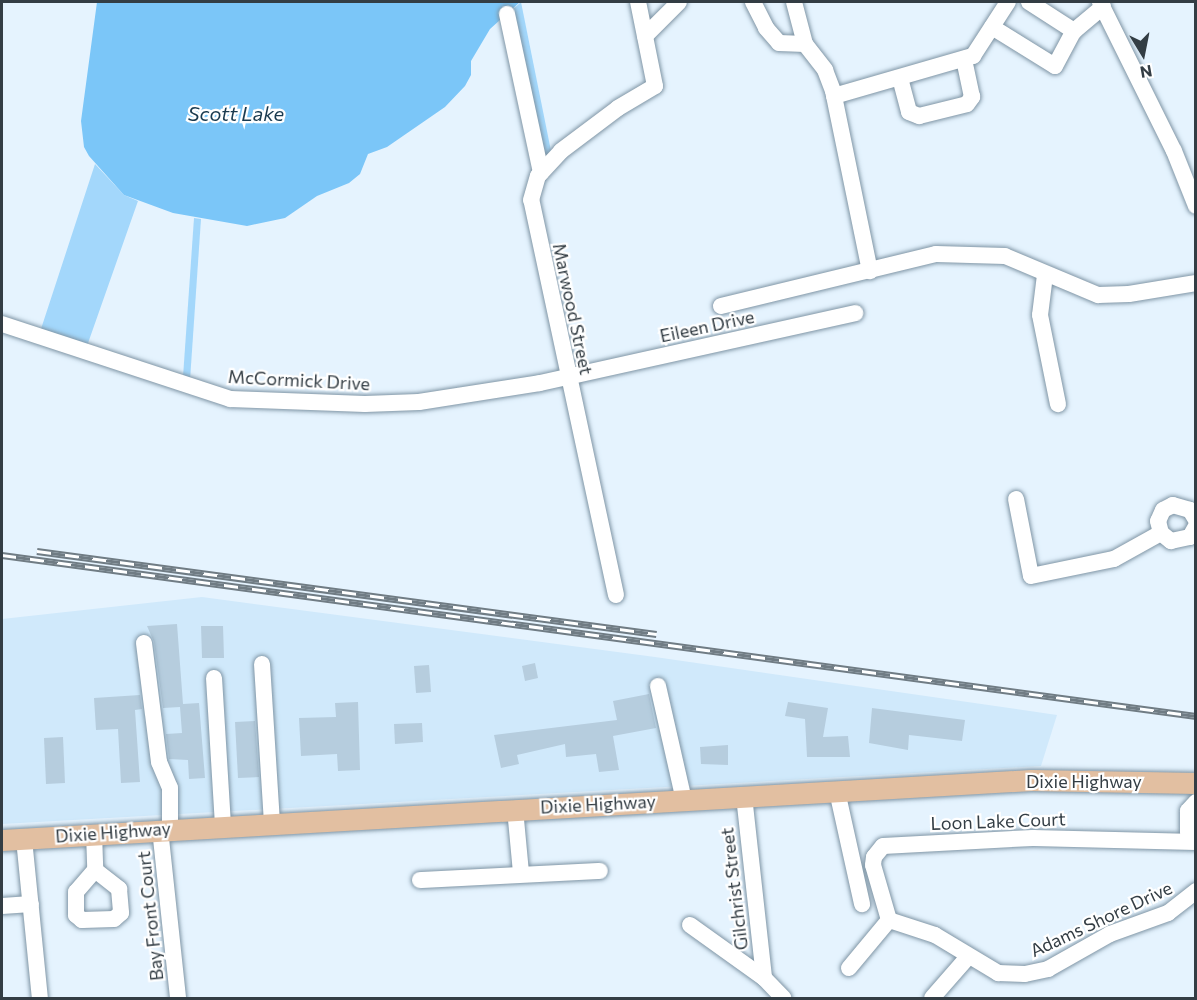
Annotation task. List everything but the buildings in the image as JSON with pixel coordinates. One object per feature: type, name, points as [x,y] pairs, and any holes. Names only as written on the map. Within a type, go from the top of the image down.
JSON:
[{"type":"main road","name":"Dixie Highway","points":[[2,840],[1031,780],[1196,783]]},
{"type":"street","points":[[541,172],[594,124],[655,86],[638,2]]},
{"type":"street","points":[[645,36],[679,2]]},
{"type":"street","points":[[753,2],[766,28],[779,43],[805,44]]},
{"type":"street","points":[[795,2],[805,44],[825,70],[834,96],[870,271]]},
{"type":"street","points":[[834,96],[973,56],[1008,2]]},
{"type":"street","points":[[1029,2],[1074,31]]},
{"type":"street","points":[[992,27],[1055,66],[1074,31],[1102,4],[1174,151],[1196,206]]},
{"type":"street","points":[[507,14],[541,172]]},
{"type":"street","points":[[900,78],[909,112],[919,116],[967,104],[972,97],[964,59]]},
{"type":"street","name":"Marwood Street","points":[[541,172],[533,184],[533,219],[616,595]]},
{"type":"street","points":[[721,306],[936,254],[975,253],[1005,256],[1045,275],[1098,295],[1129,294],[1196,283]]},
{"type":"street","points":[[1045,275],[1040,315],[1058,404]]},
{"type":"street","name":"Eileen Drive","points":[[567,375],[855,314]]},
{"type":"street","name":"McCormick Drive","points":[[2,324],[230,399],[310,404],[419,402],[540,383],[567,375]]},
{"type":"street","points":[[1016,499],[1031,576],[1114,560],[1161,533]]},
{"type":"street","points":[[1196,520],[1185,506],[1168,507],[1158,521],[1161,533],[1178,542],[1190,537],[1196,526]]},
{"type":"street","name":"Bay Front Court","points":[[144,643],[159,762],[170,788],[165,829],[178,999]]},
{"type":"street","points":[[262,664],[272,823]]},
{"type":"street","points":[[214,678],[223,826]]},
{"type":"street","points":[[658,686],[684,800]]},
{"type":"street","points":[[837,791],[861,904]]},
{"type":"street","name":"Gilchrist Street","points":[[744,796],[764,978]]},
{"type":"street","points":[[1196,802],[1188,811],[1188,832],[1196,840]]},
{"type":"street","points":[[515,809],[521,873]]},
{"type":"street","points":[[94,833],[95,870]]},
{"type":"street","points":[[24,838],[40,999]]},
{"type":"street","name":"Loon Lake Court","points":[[889,920],[880,899],[873,865],[874,857],[883,846],[1033,838],[1196,840]]},
{"type":"street","points":[[420,880],[521,873],[600,871]]},
{"type":"street","name":"Adams Shore Drive","points":[[889,920],[934,935],[967,958],[998,973],[1025,974],[1047,969],[1110,934],[1168,913],[1196,891]]},
{"type":"street","points":[[2,906],[31,904]]},
{"type":"street","points":[[849,968],[889,920]]},
{"type":"street","points":[[690,925],[764,978],[783,999]]},
{"type":"street","points":[[932,999],[967,958]]},
{"type":"shaded area","points":[[521,2],[552,156],[534,176],[502,19]]},
{"type":"shaded area","points":[[95,164],[124,195],[138,201],[87,346],[40,332]]},
{"type":"shaded area","points":[[194,218],[201,219],[190,380],[183,377]]},
{"type":"shaded area","points":[[202,597],[655,657],[1057,715],[1041,766],[2,824],[2,619]]},
{"type":"water","name":"Scott Lake","points":[[97,2],[520,2],[490,29],[471,61],[471,75],[465,86],[445,107],[387,147],[368,154],[360,174],[349,183],[317,196],[285,218],[247,226],[173,213],[124,195],[89,156],[84,147],[81,121]]},
{"type":"railway","points":[[37,551],[656,634]]},
{"type":"railway","points":[[2,555],[1196,716]]}]
